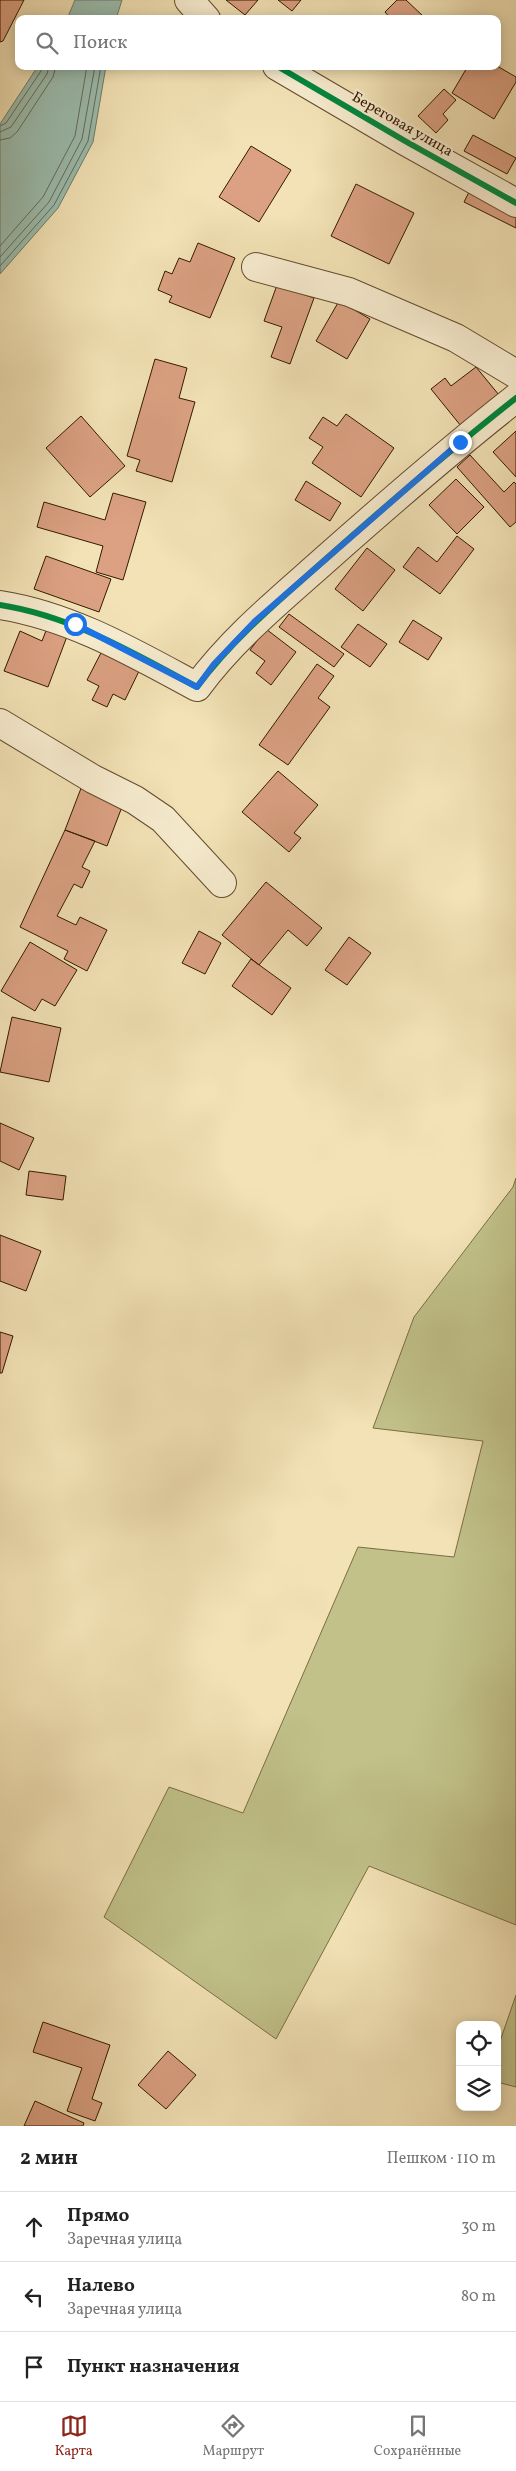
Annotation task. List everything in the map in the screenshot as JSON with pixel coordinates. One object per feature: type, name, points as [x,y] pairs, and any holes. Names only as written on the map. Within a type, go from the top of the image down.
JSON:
[{"type":"street","points":[[189,0],[202,15]]},
{"type":"street","name":"Береговая улица","points":[[285,70],[413,146],[516,202]]},
{"type":"street","points":[[256,267],[349,292],[456,338],[516,374]]},
{"type":"street","points":[[0,604],[29,609],[75,624],[197,687],[214,664],[255,621],[446,454],[516,398]]},
{"type":"street","points":[[0,723],[93,779],[135,800],[163,819],[222,883]]},
{"type":"green space","points":[[516,1178],[516,1925],[369,1866],[276,2039],[104,1917],[169,1787],[243,1813],[358,1547],[454,1557],[483,1441],[373,1428],[414,1317],[513,1187]]},
{"type":"green space","points":[[516,1995],[516,2087],[501,2083],[501,2038]]},
{"type":"water","points":[[75,0],[122,0],[117,15],[69,15]]},
{"type":"water","points":[[35,70],[105,70],[93,142],[58,208],[0,274],[0,124]]},
{"type":"building","points":[[0,0],[24,0],[3,41],[0,42]]},
{"type":"building","points":[[226,0],[258,0],[245,15]]},
{"type":"building","points":[[278,0],[301,0],[292,11]]},
{"type":"building","points":[[397,0],[406,0],[422,15],[388,15],[385,12]]},
{"type":"building","points":[[501,68],[516,77],[516,82],[494,119],[452,93],[466,70],[501,70]]},
{"type":"building","points":[[444,89],[456,100],[443,114],[448,120],[436,133],[418,116]]},
{"type":"building","points":[[473,135],[516,158],[507,174],[464,151]]},
{"type":"building","points":[[251,146],[291,170],[259,222],[219,197]]},
{"type":"building","points":[[356,184],[414,213],[389,264],[331,236]]},
{"type":"building","points":[[473,184],[516,206],[516,228],[464,202]]},
{"type":"building","points":[[198,243],[235,258],[210,318],[169,302],[172,296],[158,290],[165,271],[172,274],[179,258],[190,262]]},
{"type":"building","points":[[277,285],[314,298],[290,364],[271,357],[282,327],[264,321]]},
{"type":"building","points":[[339,301],[370,319],[347,359],[316,341]]},
{"type":"building","points":[[155,359],[187,368],[179,398],[195,402],[172,482],[136,471],[140,460],[127,456]]},
{"type":"building","points":[[476,367],[499,395],[461,426],[431,389],[445,378],[451,386]]},
{"type":"building","points":[[346,414],[394,448],[361,497],[312,463],[323,447],[309,438],[323,417],[337,426]]},
{"type":"building","points":[[81,416],[125,466],[90,497],[46,448]]},
{"type":"building","points":[[516,431],[516,477],[493,452]]},
{"type":"building","points":[[470,455],[504,492],[514,482],[516,484],[516,522],[510,527],[457,467]]},
{"type":"building","points":[[456,479],[484,507],[457,534],[429,505]]},
{"type":"building","points":[[306,481],[341,503],[330,521],[295,500]]},
{"type":"building","points":[[113,493],[146,502],[123,580],[96,572],[103,546],[37,527],[44,502],[105,520]]},
{"type":"building","points":[[457,536],[474,549],[440,594],[403,567],[418,547],[437,562]]},
{"type":"building","points":[[367,548],[395,570],[363,611],[335,589]]},
{"type":"building","points":[[46,556],[111,579],[99,612],[34,589]]},
{"type":"building","points":[[289,614],[344,654],[334,667],[279,627]]},
{"type":"building","points":[[413,620],[442,638],[428,660],[399,642]]},
{"type":"building","points":[[49,623],[69,631],[48,687],[4,671],[20,631],[42,641]]},
{"type":"building","points":[[358,624],[387,644],[370,667],[341,647]]},
{"type":"building","points":[[266,629],[296,652],[271,685],[256,673],[265,661],[250,650]]},
{"type":"building","points":[[103,649],[141,667],[125,700],[113,694],[107,707],[92,700],[99,686],[87,680]]},
{"type":"building","points":[[317,664],[334,676],[318,698],[330,707],[288,765],[259,745]]},
{"type":"building","points":[[278,771],[318,805],[294,833],[301,838],[289,852],[242,812]]},
{"type":"building","points":[[83,783],[125,799],[107,846],[65,830]]},
{"type":"building","points":[[65,830],[95,841],[82,867],[90,871],[82,888],[74,884],[57,916],[76,925],[80,917],[107,930],[87,971],[64,959],[68,951],[20,927]]},
{"type":"building","points":[[266,882],[322,928],[307,946],[288,930],[259,965],[222,935]]},
{"type":"building","points":[[199,931],[221,943],[205,974],[182,963]]},
{"type":"building","points":[[349,937],[371,953],[347,985],[325,970]]},
{"type":"building","points":[[30,942],[77,970],[55,1006],[42,999],[35,1011],[1,991]]},
{"type":"building","points":[[251,959],[291,988],[272,1015],[232,986]]},
{"type":"building","points":[[12,1017],[61,1028],[49,1082],[0,1072]]},
{"type":"building","points":[[0,1123],[34,1138],[19,1170],[0,1161]]},
{"type":"building","points":[[29,1171],[66,1176],[63,1200],[26,1195]]},
{"type":"building","points":[[0,1235],[41,1251],[26,1291],[0,1281]]},
{"type":"building","points":[[0,1332],[13,1336],[2,1373],[0,1373]]},
{"type":"building","points":[[43,2022],[110,2045],[92,2099],[102,2103],[95,2121],[67,2111],[82,2068],[33,2052]]},
{"type":"building","points":[[168,2051],[196,2075],[166,2109],[138,2085]]},
{"type":"building","points":[[35,2101],[84,2123],[83,2126],[24,2126]]},
{"type":"cycle path","points":[[284,70],[516,203]]},
{"type":"cycle path","points":[[0,605],[52,618],[102,637],[197,687],[226,652],[275,604],[420,476],[516,398]]},
{"type":"route","points":[[75,624],[197,687],[214,664],[255,621],[383,507],[460,442]]}]
